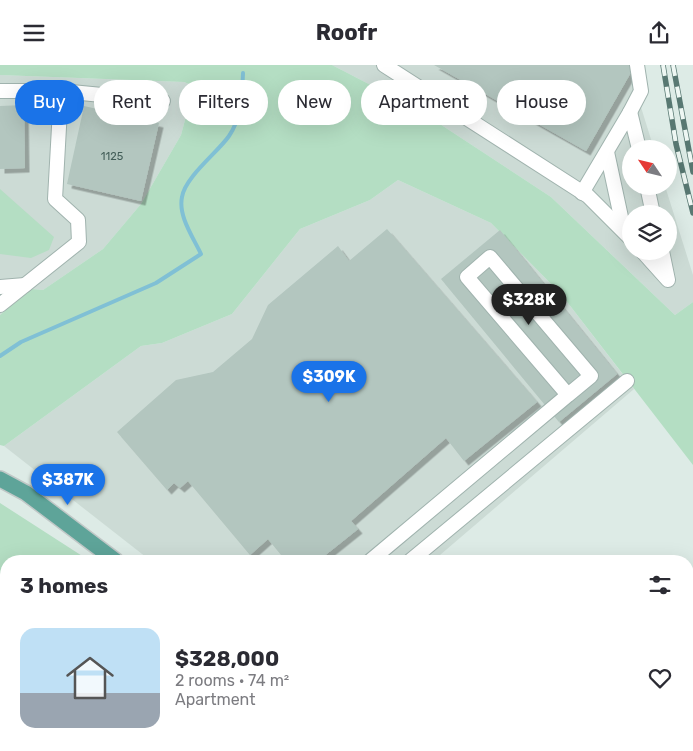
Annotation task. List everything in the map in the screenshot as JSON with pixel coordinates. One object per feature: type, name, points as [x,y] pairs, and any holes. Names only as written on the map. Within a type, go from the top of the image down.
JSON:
[{"type":"main road","points":[[0,479],[26,493],[108,555]]},
{"type":"lane","points":[[384,65],[582,193],[622,230]]},
{"type":"lane","points":[[582,193],[641,91],[638,65]]},
{"type":"lane","points":[[0,91],[15,91]]},
{"type":"lane","points":[[630,112],[636,140]]},
{"type":"lane","points":[[0,305],[79,242],[78,220],[56,199],[59,125]]},
{"type":"lane","points":[[607,151],[622,211]]},
{"type":"lane","points":[[377,555],[591,376],[490,257],[467,277],[568,395]]},
{"type":"lane","points":[[650,260],[668,280],[664,260]]},
{"type":"lane","points":[[0,287],[25,285]]},
{"type":"lane","points":[[417,555],[627,381]]},
{"type":"shaded area","points":[[332,65],[630,65],[631,75],[651,140],[622,140],[622,195],[668,195],[671,205],[622,205],[622,260],[677,260],[677,224],[693,275],[693,302],[675,315],[551,197],[441,125],[487,125],[487,80],[361,80]]},
{"type":"shaded area","points":[[0,75],[131,80],[94,80],[94,125],[169,125],[169,81],[179,82],[179,125],[184,125],[181,135],[141,204],[103,249],[43,290],[32,289],[0,315]]},
{"type":"shaded area","points":[[398,180],[491,223],[561,294],[634,389],[440,555],[143,555],[4,446],[141,346],[162,343],[232,314],[300,229],[370,200]]},
{"type":"green space","points":[[0,65],[332,65],[361,80],[361,125],[441,125],[551,197],[675,315],[693,302],[693,465],[561,294],[491,223],[398,180],[370,200],[300,229],[232,314],[162,343],[141,346],[4,446],[0,445],[0,315],[32,289],[43,290],[103,249],[141,204],[181,135],[184,125],[268,125],[268,80],[179,80],[179,82],[0,75]]},
{"type":"green space","points":[[0,189],[54,237],[49,250],[31,258],[0,254]]},
{"type":"green space","points":[[0,503],[81,555],[0,555]]},
{"type":"building","points":[[434,65],[630,65],[634,67],[586,151],[540,125],[586,125],[586,80],[497,80],[497,101],[487,95],[487,80],[461,80]]},
{"type":"building","points":[[15,105],[15,125],[24,125],[25,168],[0,169],[0,106]]},
{"type":"building","points":[[84,106],[94,108],[94,125],[159,125],[141,201],[67,184],[80,125],[84,125]]},
{"type":"building","points":[[387,229],[537,402],[464,461],[446,438],[351,521],[358,529],[326,555],[281,555],[268,539],[250,555],[188,481],[180,488],[174,483],[167,490],[117,432],[176,380],[213,372],[252,339],[268,305],[338,246],[349,261]]},
{"type":"building","points":[[500,230],[617,374],[559,422],[441,279]]},
{"type":"waterway","points":[[0,356],[21,342],[156,283],[201,254],[184,219],[181,204],[182,197],[189,181],[229,136],[237,121],[243,73]]},
{"type":"railway","points":[[663,65],[676,144],[693,213]]},
{"type":"railway","points":[[673,65],[693,172]]}]
